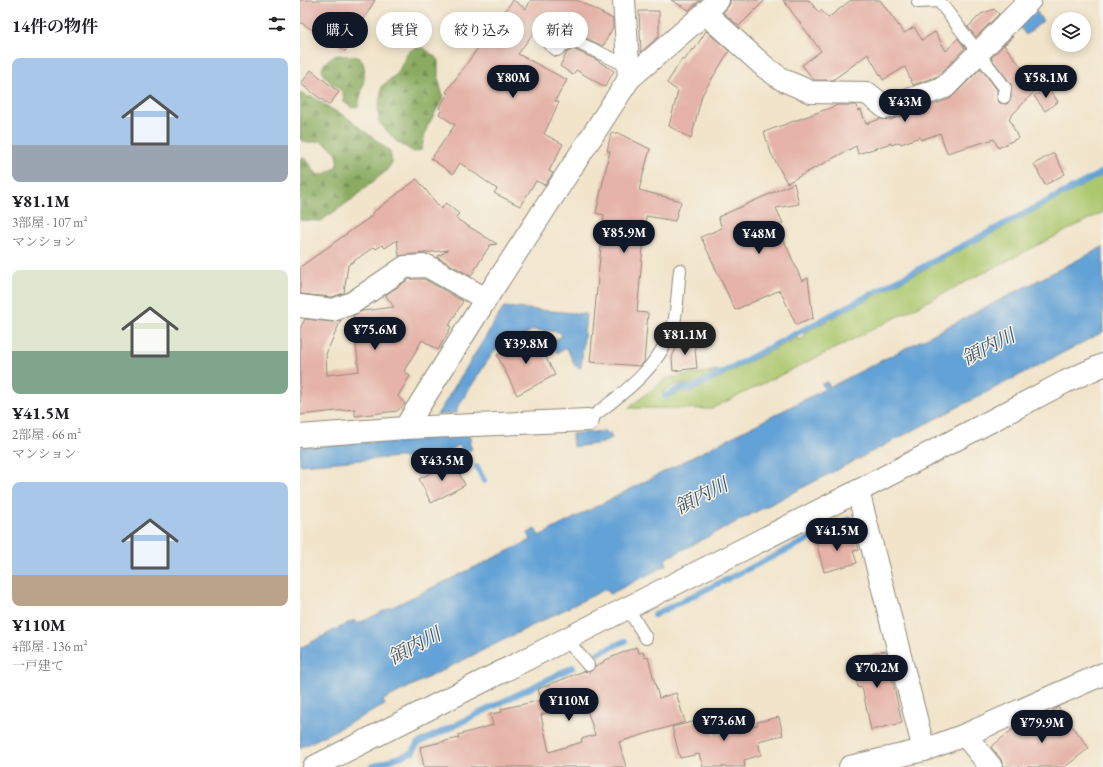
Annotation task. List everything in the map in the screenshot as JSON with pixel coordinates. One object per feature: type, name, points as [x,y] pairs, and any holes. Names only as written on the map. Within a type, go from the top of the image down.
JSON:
[{"type":"street","points":[[624,0],[628,72]]},
{"type":"street","points":[[405,428],[628,72],[712,6],[766,68],[783,80],[811,92],[867,93],[886,108],[945,87],[1030,0]]},
{"type":"street","points":[[300,306],[306,308],[333,310],[352,303],[405,267],[427,266],[486,299]]},
{"type":"street","points":[[314,767],[628,609],[858,491],[1065,382],[1103,365]]},
{"type":"street","points":[[300,436],[405,428],[588,420]]},
{"type":"street","points":[[858,491],[924,750]]},
{"type":"street","points":[[850,767],[924,750],[965,735],[1103,674]]},
{"type":"street","points":[[965,735],[991,767]]},
{"type":"lane","points":[[918,2],[939,1],[1005,88],[1004,97]]},
{"type":"lane","points":[[586,48],[628,72]]},
{"type":"lane","points":[[588,420],[638,381],[651,367],[673,330],[680,270]]},
{"type":"lane","points":[[628,609],[646,638]]},
{"type":"lane","points":[[566,639],[588,665]]},
{"type":"green space","points":[[415,48],[424,48],[438,59],[438,77],[443,98],[427,127],[421,150],[414,152],[397,142],[379,122],[378,111],[382,86],[398,73],[407,53]]},
{"type":"green space","points":[[339,55],[357,57],[361,60],[364,66],[363,87],[358,107],[352,108],[344,102],[343,92],[331,83],[322,72],[327,61]]},
{"type":"green space","points":[[300,92],[308,97],[313,97],[345,116],[390,151],[392,163],[386,171],[351,200],[321,221],[300,220],[300,159],[303,157],[318,175],[324,174],[336,168],[338,158],[333,149],[321,141],[307,143],[300,139]]},
{"type":"green space","points":[[1103,175],[1103,212],[834,349],[711,409],[628,408],[667,378],[718,370],[694,384],[677,384],[663,391],[667,398],[680,392],[691,392],[798,337],[800,340],[805,337],[804,333]]},
{"type":"water","points":[[1036,11],[1043,21],[1026,35],[1018,25]]},
{"type":"water","name":"領内川","points":[[1103,247],[1103,332],[665,559],[667,565],[610,594],[606,589],[383,700],[385,705],[300,748],[300,648],[354,620],[357,624],[531,540],[528,533],[535,529],[539,536],[825,389],[822,384],[827,382],[830,387]]},
{"type":"water","points":[[504,307],[586,314],[581,368],[575,366],[567,348],[557,353],[551,342],[562,336],[560,332],[533,330],[494,351],[457,408],[457,413],[437,415]]},
{"type":"water","points":[[605,431],[606,434],[610,433],[612,438],[604,443],[573,447],[572,434]]},
{"type":"water","points":[[469,434],[471,441],[469,442],[472,449],[464,453],[459,445],[440,457],[426,462],[399,457],[300,465],[300,447]]},
{"type":"building","points":[[300,0],[375,0],[368,12],[312,12],[312,30],[300,22]]},
{"type":"building","points":[[513,0],[526,9],[531,0],[577,0],[613,19],[613,27],[603,46],[588,39],[588,12],[532,12],[532,35],[524,46],[524,12],[504,12]]},
{"type":"building","points":[[671,0],[700,0],[689,10]]},
{"type":"building","points":[[730,0],[765,0],[739,26],[723,13],[730,4]]},
{"type":"building","points":[[783,0],[809,0],[819,13],[821,10],[828,18],[851,0],[880,0],[904,33],[914,27],[922,40],[935,32],[946,51],[958,38],[965,48],[938,76],[913,85],[905,67],[883,80],[868,54],[833,80],[814,80],[802,65],[821,51]]},
{"type":"building","points":[[994,9],[999,14],[976,37],[968,27],[981,14]]},
{"type":"building","points":[[639,11],[659,11],[659,36],[641,52]]},
{"type":"building","points":[[706,31],[729,51],[702,95],[691,139],[669,126],[678,91],[667,83],[682,59],[684,61],[692,49],[694,50]]},
{"type":"building","points":[[1012,36],[1013,37],[1004,45],[1038,88],[1009,118],[1018,138],[998,148],[994,139],[947,153],[940,133],[921,140],[920,137],[901,144],[900,142],[891,145],[891,143],[858,154],[856,146],[787,183],[771,153],[764,132],[838,105],[856,105],[858,111],[861,110],[866,124],[880,119],[890,120],[950,99],[981,68],[997,90],[997,100],[1000,103],[1007,104],[1011,98],[1011,84],[991,58]]},
{"type":"building","points":[[478,48],[522,48],[518,54],[567,80],[555,101],[559,102],[544,134],[563,144],[549,171],[553,173],[545,185],[536,181],[520,206],[494,193],[497,189],[460,163],[453,174],[431,159],[455,125],[439,114],[442,110],[439,108],[448,93],[446,92]]},
{"type":"building","points":[[573,49],[595,59],[614,71],[605,87],[576,70],[573,75],[560,66],[567,52]]},
{"type":"building","points":[[311,70],[339,92],[329,105],[301,84]]},
{"type":"building","points":[[1048,87],[1058,102],[1045,111],[1034,96]]},
{"type":"building","points":[[616,132],[650,149],[639,190],[681,201],[675,221],[646,216],[637,312],[648,313],[644,362],[640,366],[590,362],[604,215],[596,213],[610,151],[607,151],[611,133],[615,134]]},
{"type":"building","points":[[1054,153],[1065,174],[1045,185],[1034,164]]},
{"type":"building","points":[[417,179],[441,209],[446,203],[459,214],[455,218],[497,244],[490,245],[471,276],[437,257],[448,250],[399,256],[397,240],[385,248],[382,245],[376,249],[374,247],[348,265],[344,293],[332,297],[300,294],[300,267],[373,215],[372,213]]},
{"type":"building","points":[[794,183],[799,204],[776,208],[783,223],[777,225],[802,281],[808,278],[813,318],[796,325],[780,290],[735,310],[701,237],[722,228],[718,217]]},
{"type":"building","points":[[409,279],[424,279],[463,301],[438,350],[422,340],[404,371],[410,376],[398,396],[405,404],[397,411],[355,416],[355,409],[300,415],[300,329],[305,319],[332,322],[341,320],[326,354],[327,375],[359,371],[353,316],[362,311],[394,307],[386,296],[387,294]]},
{"type":"building","points":[[534,335],[555,375],[517,395],[497,355]]},
{"type":"building","points":[[694,340],[697,368],[673,371],[672,357],[679,342]]},
{"type":"building","points":[[453,461],[465,485],[431,503],[419,479]]},
{"type":"building","points":[[841,534],[842,538],[855,535],[859,550],[853,551],[857,563],[824,572],[816,541]]},
{"type":"building","points":[[636,647],[639,653],[643,652],[645,658],[648,657],[659,698],[676,693],[685,722],[619,742],[626,767],[424,767],[420,747],[459,738],[458,735],[493,725],[490,714],[502,712],[501,709],[542,700],[538,689],[584,671],[590,672],[595,666],[604,662],[603,661]],"holes":[[[584,700],[595,735],[581,739],[582,742],[549,752],[541,715],[568,704],[569,706]]]},
{"type":"building","points":[[886,651],[902,723],[871,730],[862,687],[858,688],[851,658]]},
{"type":"building","points":[[1058,707],[1089,748],[1065,767],[1003,767],[1001,759],[991,747],[1018,725],[1023,723],[1029,730]]},
{"type":"building","points":[[779,717],[783,735],[758,741],[761,755],[744,760],[745,767],[703,767],[699,754],[680,758],[672,727],[709,718],[713,735],[758,725],[757,722]]},
{"type":"waterway","points":[[665,396],[680,388],[693,388],[1103,172]]},
{"type":"waterway","points":[[477,467],[484,481]]},
{"type":"waterway","points":[[654,615],[850,519]]},
{"type":"waterway","points":[[598,653],[625,641]]},
{"type":"waterway","points":[[371,767],[413,752],[417,744],[573,667]]}]
